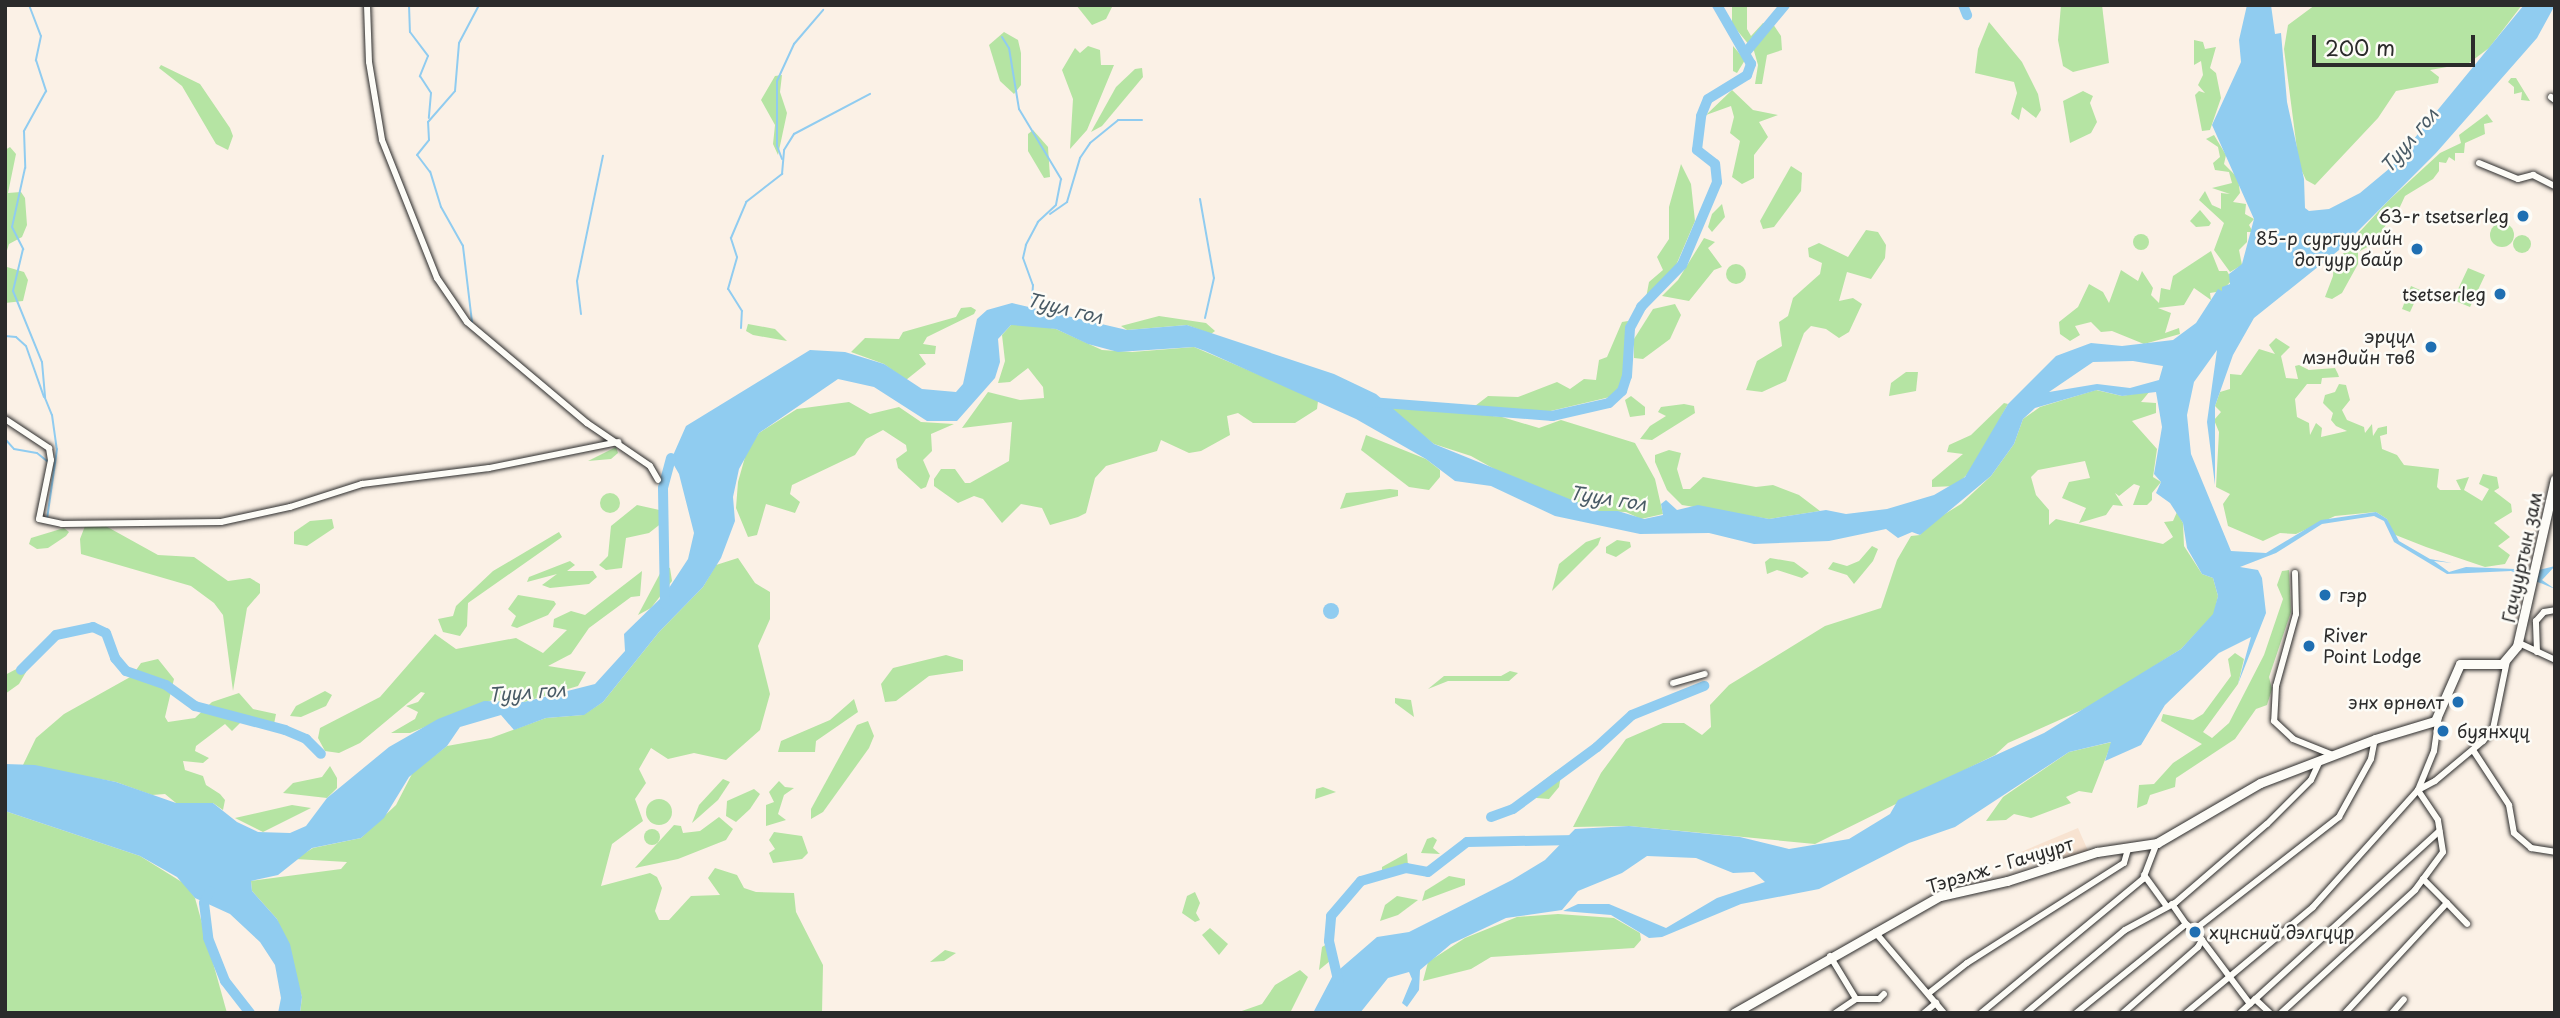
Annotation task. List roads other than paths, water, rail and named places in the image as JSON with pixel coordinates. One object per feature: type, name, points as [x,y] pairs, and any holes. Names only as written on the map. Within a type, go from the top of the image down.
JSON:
[{"type":"main road","name":"Гачууртын зам","points":[[2519,642],[2555,479]]},
{"type":"main road","points":[[2439,717],[2460,664],[2507,661],[2519,642]]},
{"type":"main road","name":"Тэрэлж - Гачуурт","points":[[1734,1013],[1830,956],[1950,892],[2007,881],[2097,852],[2157,843],[2260,783],[2375,739],[2430,724],[2439,717]]},
{"type":"street","points":[[367,5],[366,36],[382,141],[437,278],[467,322],[587,423],[650,466],[659,480]]},
{"type":"street","points":[[2479,163],[2513,178],[2533,175],[2555,186]]},
{"type":"street","points":[[5,419],[48,448],[51,460],[39,519],[51,524],[221,522],[290,507],[362,484],[489,468],[618,442]]},
{"type":"street","points":[[2295,573],[2296,614],[2276,686],[2274,720],[2293,739],[2333,754]]},
{"type":"street","points":[[2537,652],[2536,621],[2544,612],[2555,610]]},
{"type":"street","points":[[2519,642],[2555,660]]},
{"type":"street","points":[[2186,1013],[2312,907],[2418,790],[2473,750],[2493,729],[2507,661]]},
{"type":"street","points":[[1673,683],[1705,674]]},
{"type":"street","points":[[2418,790],[2434,751],[2439,717]]},
{"type":"street","points":[[2194,930],[2339,817],[2371,759],[2375,739]]},
{"type":"street","points":[[2473,750],[2509,805],[2514,833],[2531,848],[2555,852]]},
{"type":"street","points":[[2026,1013],[2124,930],[2170,905],[2267,824],[2311,780],[2320,761]]},
{"type":"street","points":[[2281,1013],[2371,933],[2423,879],[2443,852],[2438,820],[2418,790]]},
{"type":"street","points":[[2240,1013],[2439,831]]},
{"type":"street","points":[[1981,1013],[2144,875],[2157,843]]},
{"type":"street","points":[[1928,993],[1967,963],[2124,863],[2128,849]]},
{"type":"street","points":[[2144,875],[2194,930],[2227,977],[2253,1002],[2270,1013]]},
{"type":"street","points":[[2423,879],[2467,924]]},
{"type":"street","points":[[2346,1013],[2447,903]]},
{"type":"street","points":[[2076,1013],[2186,924]]},
{"type":"street","points":[[1875,932],[1944,1013]]},
{"type":"street","points":[[2123,1013],[2202,940]]},
{"type":"street","points":[[1830,956],[1856,999]]},
{"type":"street","points":[[1835,1013],[1856,999],[1879,999],[1884,994]]},
{"type":"street","points":[[2392,1013],[2404,999]]},
{"type":"street","points":[[1924,1013],[1936,1003]]},
{"type":"water","points":[[2247,5],[2271,5],[2275,34],[2281,33],[2287,102],[2304,179],[2305,208],[2309,211],[2329,209],[2360,193],[2390,168],[2524,5],[2555,5],[2537,38],[2436,153],[2339,250],[2254,318],[2233,355],[2215,406],[2215,485],[2207,422],[2217,350],[2194,382],[2187,415],[2191,454],[2231,551],[2266,553],[2321,520],[2376,512],[2387,519],[2399,541],[2430,559],[2452,563],[2434,561],[2449,572],[2466,567],[2539,570],[2555,566],[2542,580],[2555,589],[2511,571],[2447,574],[2394,542],[2384,521],[2374,516],[2322,524],[2276,553],[2240,567],[2258,570],[2262,578],[2266,613],[2238,684],[2251,637],[2219,653],[2165,705],[2141,745],[2105,761],[2111,742],[2069,752],[1955,827],[1909,843],[1819,889],[1741,904],[1662,937],[1649,938],[1611,915],[1563,911],[1578,904],[1609,904],[1666,928],[1717,898],[1765,882],[1754,872],[1733,873],[1696,858],[1647,856],[1622,873],[1578,891],[1562,910],[1506,918],[1451,944],[1420,970],[1419,990],[1407,1007],[1402,1003],[1412,979],[1409,972],[1388,978],[1360,1013],[1313,1013],[1333,975],[1377,937],[1409,932],[1512,880],[1545,860],[1575,829],[1629,826],[1740,837],[1789,849],[1849,839],[1890,814],[1898,800],[2044,733],[2181,649],[2213,614],[2218,596],[2213,578],[2202,574],[2187,548],[2183,523],[2170,503],[2156,493],[2161,482],[2154,474],[2162,427],[2156,392],[2122,396],[2097,390],[2035,408],[2023,419],[2014,444],[1991,476],[1920,535],[1912,532],[1898,538],[1886,529],[1829,541],[1754,544],[1709,533],[1640,534],[1555,516],[1491,486],[1455,481],[1426,459],[1356,419],[1194,347],[1118,352],[1088,344],[1056,329],[1011,325],[998,339],[1000,362],[995,378],[957,421],[927,421],[874,387],[838,379],[759,433],[739,469],[733,497],[735,521],[721,558],[703,587],[659,632],[603,702],[584,715],[546,718],[514,730],[501,715],[460,727],[447,746],[409,777],[384,818],[361,838],[312,848],[278,875],[251,881],[252,891],[277,919],[290,944],[302,997],[300,1013],[278,1013],[281,998],[275,965],[260,942],[230,914],[195,898],[177,877],[140,856],[5,811],[5,764],[35,765],[116,782],[176,803],[213,803],[237,822],[258,832],[290,833],[306,826],[327,798],[389,747],[438,719],[484,701],[524,702],[595,684],[625,651],[624,634],[665,594],[688,559],[694,533],[679,474],[671,460],[686,426],[810,350],[845,352],[884,364],[922,389],[956,392],[963,384],[977,319],[987,310],[1012,303],[1127,330],[1187,325],[1334,374],[1376,394],[1434,444],[1599,511],[1618,511],[1644,519],[1663,515],[1661,504],[1666,500],[1677,510],[1698,505],[1769,519],[1826,510],[1846,514],[1887,509],[1934,495],[1965,477],[2008,404],[2056,356],[2091,343],[2122,346],[2173,340],[2196,323],[2218,289],[2222,291],[2222,287],[2230,284],[2229,274],[2242,264],[2254,219],[2212,125],[2241,62],[2239,40]],"holes":[[[2133,361],[2163,366],[2159,380],[2130,388],[2097,384],[2049,392],[2093,362]]]},
{"type":"water","points":[[1331,603],[1337,605],[1337,617],[1331,619],[1325,617],[1323,611],[1325,605]]},
{"type":"waterway","points":[[29,5],[41,36],[36,60],[46,91],[24,131],[25,168],[12,227],[23,249],[13,291],[42,362],[45,398],[52,415],[57,449],[47,519]]},
{"type":"waterway","points":[[409,5],[410,32],[428,56],[420,76],[431,93],[429,118]]},
{"type":"waterway","points":[[472,322],[463,246],[441,207],[430,172],[417,155],[429,140],[428,122],[455,91],[459,43],[479,5]]},
{"type":"waterway","points":[[1370,402],[1552,416],[1609,403],[1622,391],[1627,376],[1630,328],[1641,307],[1682,265],[1717,182],[1715,164],[1697,150],[1701,116],[1708,99],[1747,75],[1751,64],[1717,5]]},
{"type":"waterway","points":[[1746,52],[1785,5]]},
{"type":"waterway","points":[[1963,5],[1967,15]]},
{"type":"waterway","points":[[782,159],[777,146],[777,81],[794,44],[823,10]]},
{"type":"waterway","name":"Туул гол","points":[[1002,37],[1009,48],[1019,109],[1061,179],[1056,205],[1038,222],[1026,245],[1023,258],[1033,285],[1032,298]]},
{"type":"waterway","points":[[741,328],[742,311],[728,289],[737,257],[731,238],[746,202],[782,174],[784,150],[794,134],[870,94]]},
{"type":"waterway","points":[[1050,214],[1067,202],[1080,158],[1090,143],[1118,120],[1142,120]]},
{"type":"waterway","points":[[581,314],[577,281],[603,156]]},
{"type":"waterway","points":[[1200,199],[1214,278],[1205,318]]},
{"type":"waterway","points":[[5,336],[16,337],[26,346],[44,397]]},
{"type":"waterway","points":[[5,439],[14,449],[37,453],[48,462]]},
{"type":"waterway","points":[[665,604],[663,488],[671,458]]},
{"type":"waterway","points":[[21,670],[56,635],[93,627],[106,633],[115,658],[126,671],[166,685],[195,706],[285,730],[306,739],[321,754]]},
{"type":"waterway","points":[[1491,817],[1513,809],[1597,747],[1632,715],[1704,686]]},
{"type":"waterway","points":[[1339,984],[1329,941],[1331,916],[1361,881],[1406,868],[1428,872],[1467,842],[1576,840]]},
{"type":"waterway","points":[[210,891],[204,903],[208,938],[225,981],[250,1013]]},
{"type":"place","name":"63-r tsetserleg","points":[[2523,216]]},
{"type":"place","name":"85-р сургуулийн дотуур байр","points":[[2417,249]]},
{"type":"place","name":"tsetserleg","points":[[2500,294]]},
{"type":"place","name":"эрүүл мэндийн төв","points":[[2431,347]]},
{"type":"place","name":"гэр","points":[[2325,595]]},
{"type":"place","name":"River Point Lodge","points":[[2309,646]]},
{"type":"place","name":"энх өрнөлт","points":[[2458,702]]},
{"type":"place","name":"буянхүү","points":[[2443,731]]},
{"type":"place","name":"хүнсний дэлгүүр","points":[[2195,932]]}]
